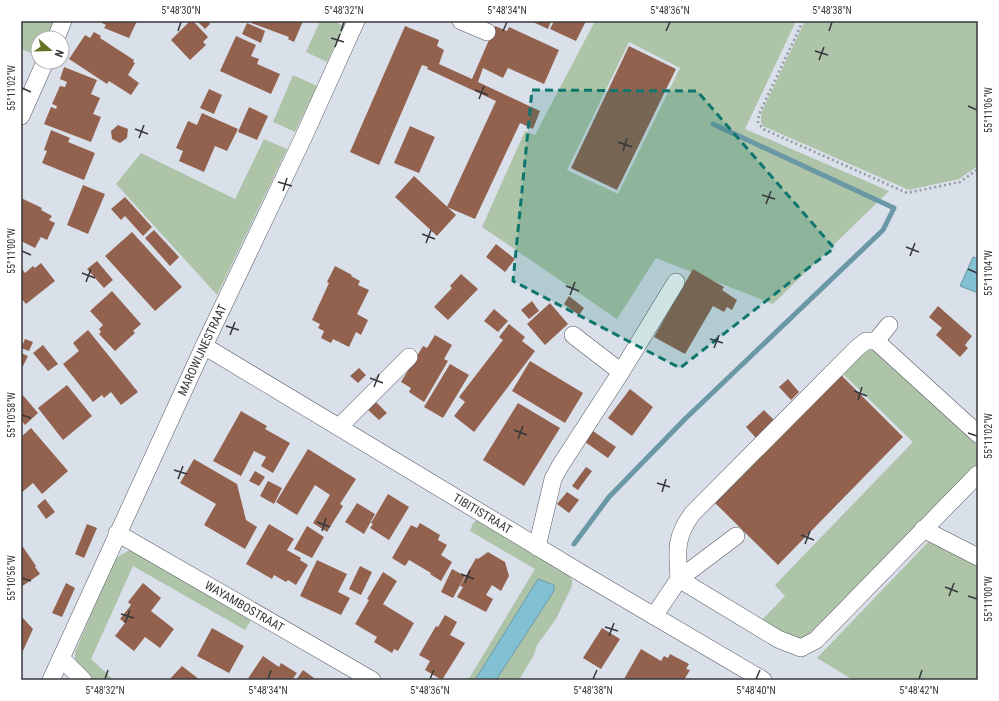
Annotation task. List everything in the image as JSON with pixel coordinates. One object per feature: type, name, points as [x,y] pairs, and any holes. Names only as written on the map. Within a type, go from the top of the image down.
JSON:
[{"type":"street","name":"MAROWIJNESTRAAT","points":[[51,680],[117,533],[304,136],[356,21]]},
{"type":"street","points":[[461,21],[487,32]]},
{"type":"street","points":[[21,116],[41,70]]},
{"type":"street","points":[[538,547],[554,479],[560,466],[621,372],[676,282]]},
{"type":"street","points":[[876,341],[889,325]]},
{"type":"street","points":[[573,335],[621,372]]},
{"type":"street","points":[[679,579],[677,550],[679,538],[685,524],[692,514],[857,348],[866,341],[876,341],[978,434]]},
{"type":"street","name":"TIBITISTRAAT","points":[[204,346],[538,547],[763,680]]},
{"type":"street","points":[[339,427],[409,357]]},
{"type":"street","points":[[679,579],[778,639],[801,648],[816,640],[978,474]]},
{"type":"street","points":[[923,529],[978,557]]},
{"type":"street","name":"WAYAMBOSTRAAT","points":[[117,533],[372,680]]},
{"type":"street","points":[[654,616],[679,579],[736,536]]},
{"type":"street","points":[[61,658],[83,680]]},
{"type":"path","points":[[803,21],[759,114],[758,122],[763,129],[907,193],[960,182],[978,169]]},
{"type":"highlighted area","points":[[532,90],[697,91],[834,248],[680,368],[513,281]]},
{"type":"green space","points":[[21,21],[56,21],[52,30],[30,30],[30,53],[21,49]]},
{"type":"green space","points":[[320,21],[333,21],[344,26],[327,62],[306,52]]},
{"type":"green space","points":[[595,21],[796,21],[745,129],[889,191],[773,304],[656,258],[617,319],[482,227],[525,131],[535,135]],"holes":[[[629,42],[680,68],[618,194],[567,170]]]},
{"type":"green space","points":[[805,21],[812,23],[813,21],[978,21],[978,166],[959,179],[909,190],[763,126],[761,122],[761,113]]},
{"type":"green space","points":[[293,75],[317,86],[295,132],[273,122]]},
{"type":"green space","points":[[264,139],[287,149],[217,295],[116,184],[141,153],[235,199]]},
{"type":"green space","points":[[875,347],[886,362],[978,439],[978,467],[817,634],[801,642],[759,623],[785,596],[775,585],[913,442],[838,369],[858,348]]},
{"type":"green space","points":[[479,519],[567,573],[572,580],[572,586],[556,619],[537,645],[534,655],[519,680],[496,680],[554,591],[538,579],[479,676],[475,680],[468,680],[535,569],[470,531],[473,523]]},
{"type":"green space","points":[[930,540],[978,565],[978,680],[853,680],[817,658]]},
{"type":"green space","points":[[131,549],[252,619],[245,630],[133,566],[91,659],[114,680],[89,680],[77,664],[75,652],[113,563],[118,557]]},
{"type":"water","points":[[973,257],[978,259],[978,293],[960,286]]},
{"type":"water","points":[[538,579],[554,585],[554,591],[496,680],[475,680]]},
{"type":"building","points":[[98,21],[137,21],[129,38],[104,28],[106,25]]},
{"type":"building","points":[[190,21],[193,21],[208,37],[203,42],[206,45],[190,60],[171,40]]},
{"type":"building","points":[[197,21],[208,21],[210,24],[205,29]]},
{"type":"building","points":[[252,21],[303,21],[294,42],[288,39],[289,37],[251,23]]},
{"type":"building","points":[[531,21],[551,21],[548,29]]},
{"type":"building","points":[[554,21],[586,21],[576,41],[550,29]]},
{"type":"building","points":[[247,23],[265,31],[261,43],[242,34]]},
{"type":"building","points":[[405,26],[439,40],[437,46],[444,50],[439,64],[472,79],[495,26],[507,31],[509,27],[559,50],[544,84],[508,68],[503,78],[483,68],[478,82],[540,111],[533,129],[520,123],[475,219],[447,207],[496,101],[427,69],[428,67],[422,65],[379,165],[350,152]]},
{"type":"building","points":[[94,32],[101,36],[100,38],[134,60],[133,62],[135,63],[128,75],[139,83],[131,95],[109,81],[107,84],[70,60],[85,35],[90,38]]},
{"type":"building","points":[[236,36],[256,45],[251,56],[259,59],[257,64],[280,74],[271,94],[220,71]]},
{"type":"building","points":[[629,46],[676,69],[617,190],[571,168]]},
{"type":"building","points":[[70,69],[97,80],[91,94],[100,98],[93,114],[101,117],[91,142],[44,124],[51,107],[56,109],[57,106],[52,104],[60,86],[65,87],[67,82],[60,79],[63,70]]},
{"type":"building","points":[[209,89],[222,95],[214,114],[200,108]]},
{"type":"building","points":[[249,107],[268,116],[257,140],[238,132]]},
{"type":"building","points":[[202,113],[238,129],[227,151],[215,146],[204,172],[179,161],[183,151],[176,148],[188,121],[197,125]]},
{"type":"building","points":[[118,125],[128,129],[127,138],[120,143],[112,139],[111,131]]},
{"type":"building","points":[[410,126],[435,137],[419,173],[394,163]]},
{"type":"building","points":[[51,130],[70,138],[68,142],[95,153],[84,180],[42,163],[47,151],[44,150]]},
{"type":"building","points":[[414,176],[456,215],[437,236],[395,197]]},
{"type":"building","points":[[83,185],[105,194],[88,234],[67,225]]},
{"type":"building","points":[[125,197],[152,227],[143,236],[125,216],[121,220],[111,209]]},
{"type":"building","points":[[21,198],[42,208],[41,210],[52,216],[49,220],[55,223],[47,240],[41,237],[35,248],[21,241]]},
{"type":"building","points":[[154,230],[179,257],[170,266],[145,238]]},
{"type":"building","points":[[132,232],[182,287],[155,311],[105,256]]},
{"type":"building","points":[[496,244],[515,259],[505,272],[486,257]]},
{"type":"building","points":[[97,261],[113,280],[104,288],[87,269]]},
{"type":"building","points":[[41,263],[55,281],[26,304],[21,298],[21,270],[22,269],[25,273],[33,266],[35,268]]},
{"type":"building","points":[[335,266],[352,275],[351,276],[360,281],[358,285],[369,290],[357,314],[368,320],[361,335],[356,332],[349,347],[333,339],[331,343],[321,338],[324,331],[318,328],[320,324],[312,320]]},
{"type":"building","points":[[693,269],[724,287],[722,290],[737,300],[732,310],[727,307],[724,312],[713,306],[685,354],[654,337]]},
{"type":"building","points":[[461,274],[478,289],[448,320],[434,307],[452,288],[450,286]]},
{"type":"building","points":[[112,291],[141,324],[133,331],[135,333],[115,351],[99,334],[101,332],[99,329],[103,325],[90,311]]},
{"type":"building","points":[[569,296],[584,308],[579,315],[564,304]]},
{"type":"building","points":[[532,301],[539,311],[529,319],[521,310]]},
{"type":"building","points":[[550,303],[568,324],[545,345],[527,324]]},
{"type":"building","points":[[938,306],[972,336],[965,345],[968,348],[960,357],[936,335],[942,328],[929,317]]},
{"type":"building","points":[[494,309],[508,321],[498,332],[484,321]]},
{"type":"building","points":[[509,324],[525,337],[522,341],[535,351],[474,432],[454,416],[465,402],[459,397],[503,340],[499,337]]},
{"type":"building","points":[[88,330],[138,392],[121,405],[111,392],[104,398],[102,395],[93,402],[63,364],[79,351],[73,343]]},
{"type":"building","points":[[435,335],[452,345],[444,359],[448,361],[424,402],[409,392],[411,388],[401,382],[423,346],[427,348]]},
{"type":"building","points":[[25,339],[33,342],[29,351],[21,348]]},
{"type":"building","points":[[43,345],[58,364],[48,371],[33,353]]},
{"type":"building","points":[[21,353],[28,356],[22,368],[21,368]]},
{"type":"building","points":[[530,361],[583,393],[565,423],[512,391]]},
{"type":"building","points":[[450,364],[469,375],[443,418],[424,407]]},
{"type":"building","points":[[359,368],[366,375],[358,383],[350,376]]},
{"type":"building","points":[[837,371],[903,437],[778,565],[712,500]]},
{"type":"building","points":[[788,379],[799,392],[791,400],[779,387]]},
{"type":"building","points":[[67,385],[92,416],[63,440],[38,408]]},
{"type":"building","points":[[630,389],[653,407],[632,436],[608,418]]},
{"type":"building","points":[[21,393],[38,413],[25,425],[21,420]]},
{"type":"building","points":[[374,400],[387,413],[379,420],[366,408]]},
{"type":"building","points":[[518,403],[560,428],[524,486],[483,460]]},
{"type":"building","points":[[764,410],[774,420],[756,438],[746,427]]},
{"type":"building","points":[[241,411],[267,426],[265,429],[290,443],[273,473],[261,466],[266,457],[254,451],[241,476],[213,461]]},
{"type":"building","points":[[31,428],[68,471],[42,494],[33,483],[21,493],[21,437]]},
{"type":"building","points":[[593,431],[616,447],[608,458],[585,442]]},
{"type":"building","points":[[308,449],[356,479],[340,504],[343,506],[327,532],[313,523],[330,495],[315,485],[297,515],[276,502]]},
{"type":"building","points":[[194,459],[237,484],[246,520],[257,527],[245,549],[204,525],[216,504],[180,483]]},
{"type":"building","points":[[586,467],[592,471],[578,490],[572,486]]},
{"type":"building","points":[[255,471],[265,477],[259,486],[249,481]]},
{"type":"building","points":[[268,481],[282,488],[274,504],[260,496]]},
{"type":"building","points":[[567,492],[579,500],[569,513],[557,504]]},
{"type":"building","points":[[388,494],[409,507],[389,540],[370,528],[373,524],[371,523]]},
{"type":"building","points":[[45,499],[55,512],[46,519],[37,506]]},
{"type":"building","points":[[357,503],[375,514],[364,534],[345,522]]},
{"type":"building","points":[[420,523],[440,535],[438,540],[447,545],[441,555],[452,562],[441,581],[430,574],[431,573],[409,560],[405,566],[392,558],[411,525],[417,528]]},
{"type":"building","points":[[87,524],[97,528],[84,558],[75,554]]},
{"type":"building","points":[[269,524],[294,539],[287,550],[301,558],[300,560],[308,565],[296,585],[288,580],[286,582],[274,575],[272,579],[246,564]]},
{"type":"building","points":[[307,526],[324,537],[312,558],[294,549]]},
{"type":"building","points":[[21,544],[40,574],[21,587]]},
{"type":"building","points":[[488,552],[505,562],[509,576],[501,591],[492,585],[486,595],[493,599],[486,612],[457,597],[463,587],[460,586],[476,558],[478,559]]},
{"type":"building","points":[[317,560],[347,574],[338,592],[350,598],[341,615],[300,596]]},
{"type":"building","points":[[360,566],[372,572],[361,595],[349,589]]},
{"type":"building","points":[[452,569],[465,576],[453,598],[441,592]]},
{"type":"building","points":[[383,572],[397,581],[383,604],[414,623],[398,651],[394,649],[392,653],[374,642],[377,637],[355,624],[369,600],[367,599]]},
{"type":"building","points":[[66,583],[75,588],[62,617],[52,613]]},
{"type":"building","points":[[143,583],[161,598],[151,611],[174,629],[160,648],[145,637],[134,651],[115,636],[125,623],[120,619],[131,605],[128,602]]},
{"type":"building","points":[[445,615],[457,622],[450,635],[465,643],[442,680],[425,670],[430,661],[419,655],[436,626],[438,627]]},
{"type":"building","points":[[21,616],[33,629],[21,655]]},
{"type":"building","points":[[212,628],[244,646],[229,673],[197,656]]},
{"type":"building","points":[[602,628],[620,639],[601,669],[583,658]]},
{"type":"building","points":[[641,649],[661,661],[664,656],[668,658],[670,654],[689,664],[686,669],[690,670],[684,680],[624,679]]},
{"type":"building","points":[[263,656],[279,667],[281,663],[297,673],[292,680],[247,680]]},
{"type":"building","points":[[182,666],[200,680],[169,680]]},
{"type":"building","points":[[303,670],[314,678],[313,680],[296,680]]},
{"type":"waterway","points":[[574,544],[609,497],[685,419],[883,230],[894,208],[713,124]]}]
